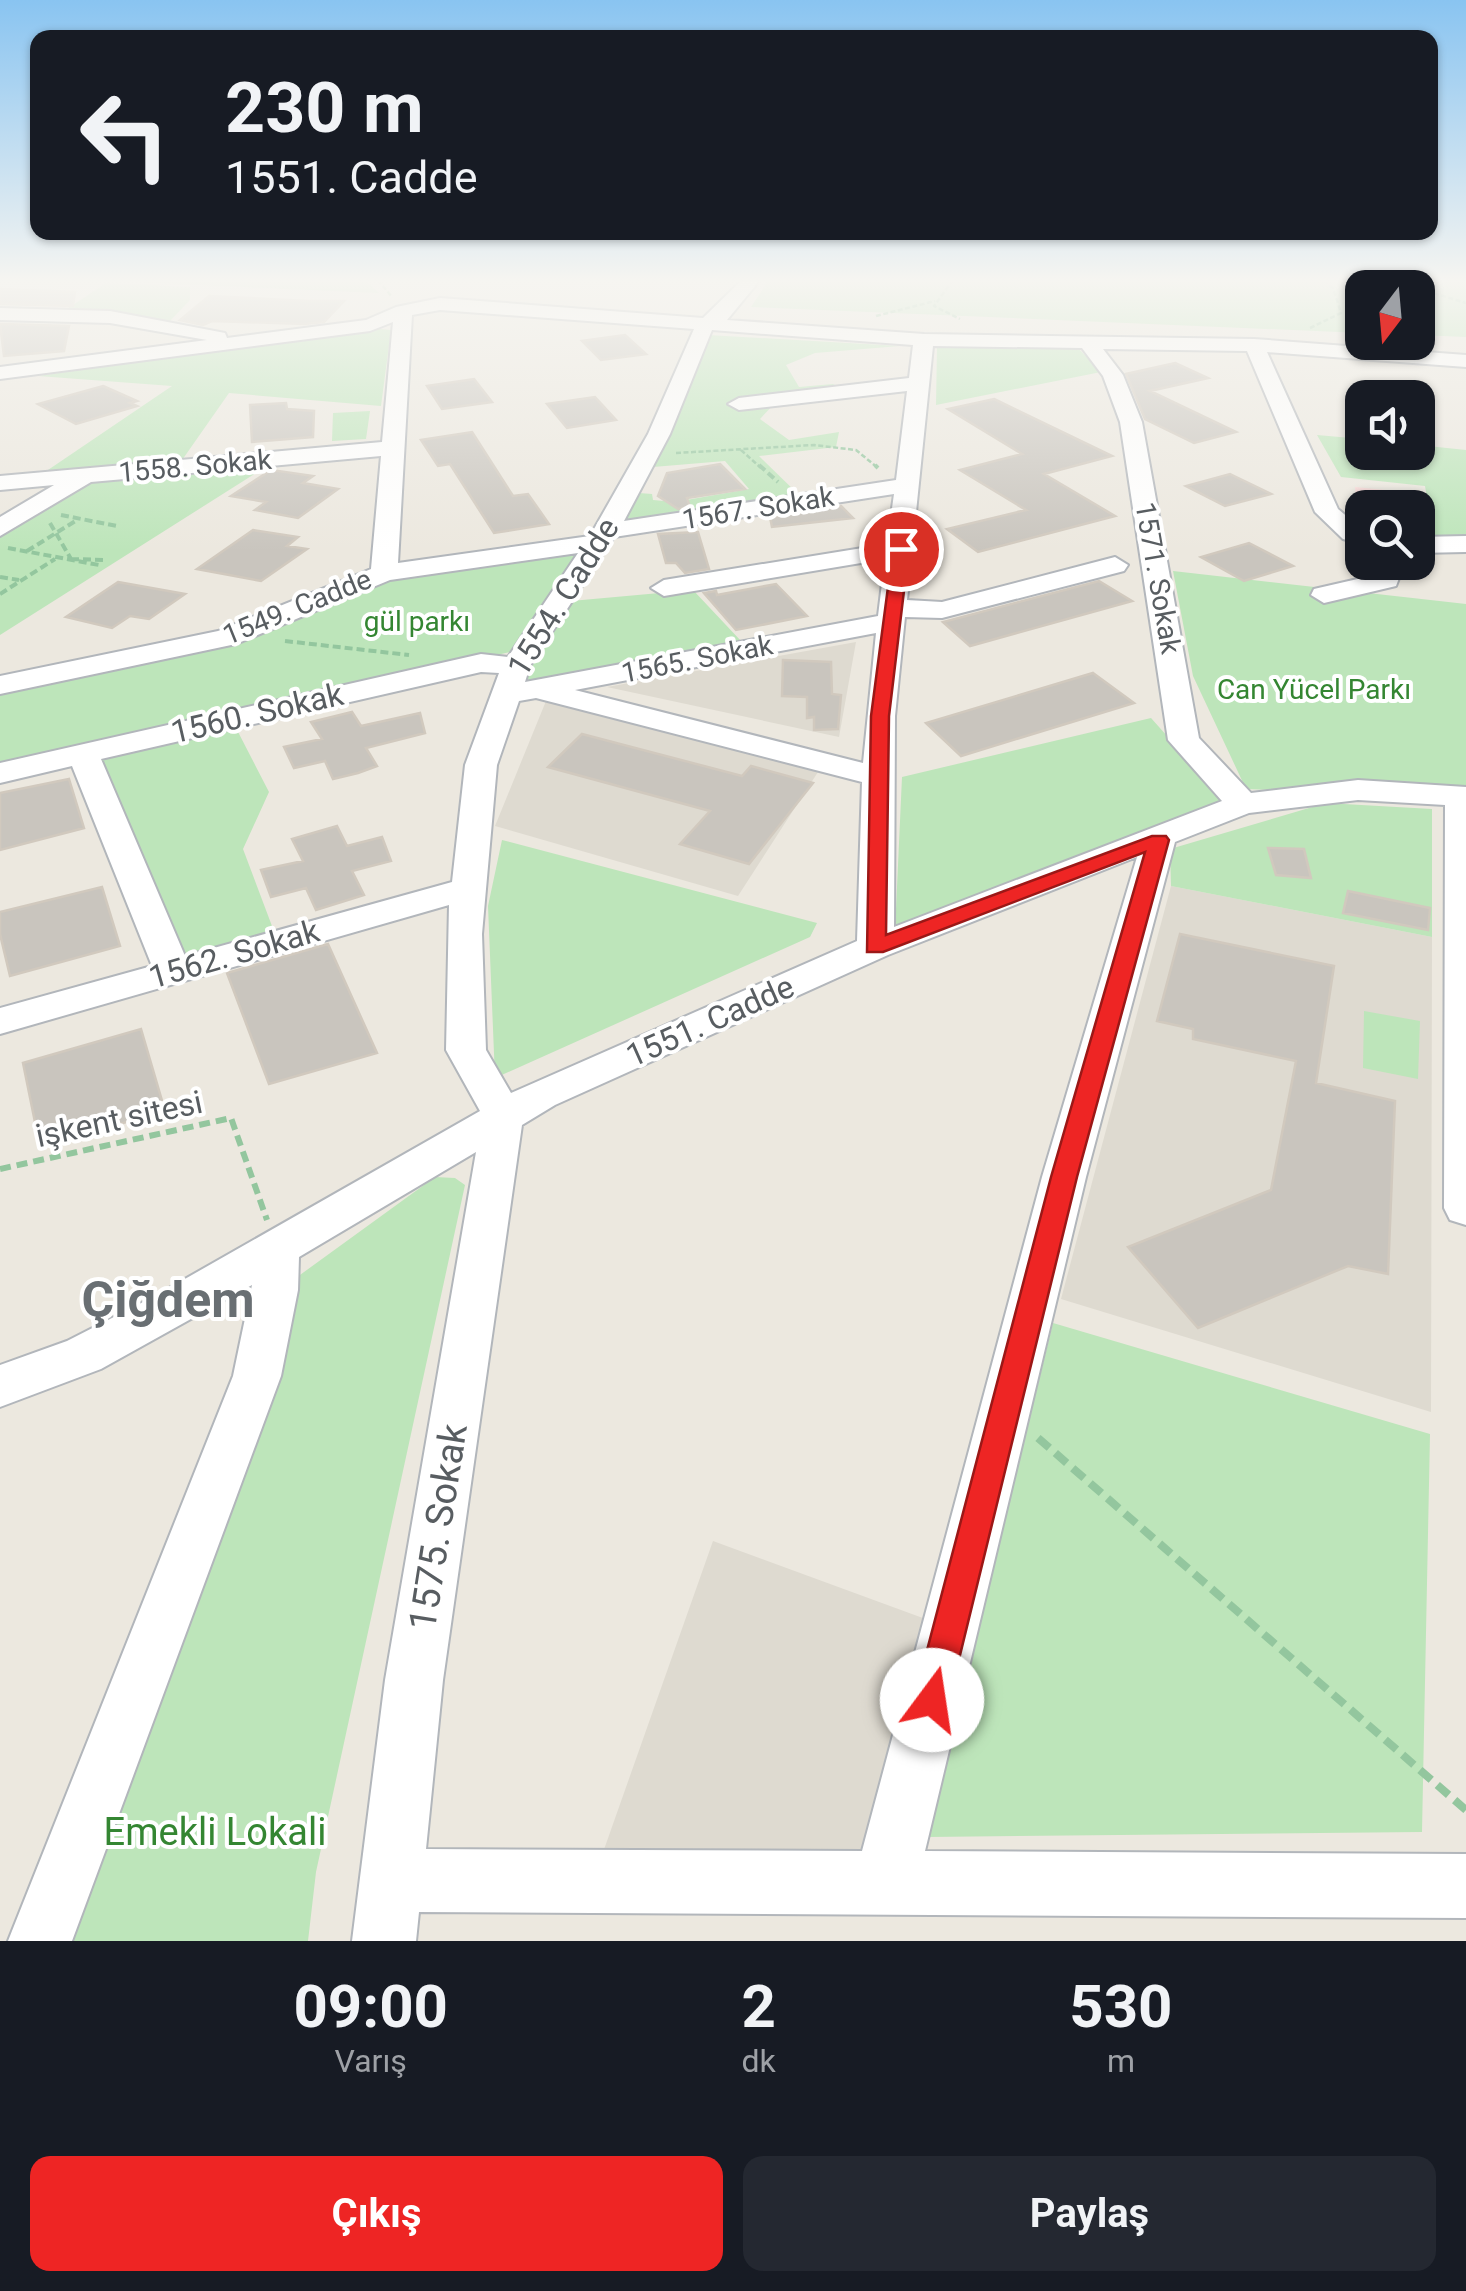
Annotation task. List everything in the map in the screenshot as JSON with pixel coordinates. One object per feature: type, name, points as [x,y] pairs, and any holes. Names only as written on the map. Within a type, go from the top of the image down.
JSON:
[{"type":"street","points":[[384,573],[396,371]]},
{"type":"street","name":"1554. Cadde","points":[[503,1115],[466,1050],[464,934],[481,765],[503,695],[526,678],[659,434],[686,371]]},
{"type":"street","points":[[875,947],[880,716],[920,371]]},
{"type":"street","name":"1571. Sokak","points":[[1110,371],[1131,422],[1184,740],[1243,804]]},
{"type":"street","points":[[1266,371],[1327,512],[1345,528]]},
{"type":"street","points":[[740,404],[919,383]]},
{"type":"street","name":"1558. Sokak","points":[[0,482],[389,448]]},
{"type":"street","points":[[0,528],[41,508],[87,475]]},
{"type":"street","name":"1567. Sokak","points":[[602,537],[909,485]]},
{"type":"street","name":"1549. Cadde","points":[[0,685],[233,635],[384,573],[602,537]]},
{"type":"street","points":[[1435,544],[1466,544]]},
{"type":"street","points":[[664,588],[901,549]]},
{"type":"street","name":"1565. Sokak","points":[[526,678],[942,610],[1115,565]]},
{"type":"street","points":[[1324,595],[1387,580]]},
{"type":"street","name":"1560. Sokak","points":[[0,773],[481,662],[526,678]]},
{"type":"street","points":[[526,678],[878,777]]},
{"type":"street","points":[[83,753],[173,972]]},
{"type":"street","name":"1551. Cadde","points":[[0,1386],[102,1346],[503,1115],[875,947],[1159,840],[1243,804],[1358,790],[1464,797]]},
{"type":"street","points":[[1464,797],[1466,1208]]},
{"type":"street","points":[[886,1881],[1064,1177],[1159,840]]},
{"type":"street","name":"1562. Sokak","points":[[0,1021],[468,888]]},
{"type":"street","name":"1575. Sokak","points":[[384,1941],[414,1680],[503,1115]]},
{"type":"street","points":[[40,1941],[257,1376],[276,1290],[276,1246]]},
{"type":"street","points":[[392,1880],[1466,1886]]},
{"type":"path","points":[[674,453],[814,445],[856,450],[879,468],[874,481]]},
{"type":"path","points":[[741,449],[759,468],[805,500]]},
{"type":"path","points":[[41,508],[117,526]]},
{"type":"path","points":[[41,508],[70,559],[98,565]]},
{"type":"path","points":[[26,551],[80,519]]},
{"type":"path","points":[[0,546],[58,558],[107,560]]},
{"type":"path","points":[[0,594],[58,558]]},
{"type":"path","points":[[0,577],[22,580]]},
{"type":"path","points":[[233,635],[481,662]]},
{"type":"path","name":"işkent sitesi","points":[[0,1168],[231,1118],[276,1246]]},
{"type":"path","points":[[1005,1409],[1466,1810]]},
{"type":"shaded area","points":[[856,642],[839,737],[607,687]]},
{"type":"shaded area","points":[[546,701],[818,772],[738,896],[495,826]]},
{"type":"shaded area","points":[[1171,886],[1432,937],[1431,1412],[1061,1299]]},
{"type":"shaded area","points":[[713,1541],[931,1621],[859,1866],[601,1858]]},
{"type":"green space","points":[[75,371],[386,371],[381,406],[229,393],[180,463],[45,472],[172,386],[38,376]]},
{"type":"green space","points":[[693,371],[789,371],[799,387],[833,384],[846,391],[774,404],[760,419],[789,440],[839,432],[836,447],[759,456],[799,495],[623,523],[639,493],[652,494],[653,500],[675,502],[749,489],[725,461],[653,467]]},
{"type":"green space","points":[[937,371],[1101,372],[936,405]]},
{"type":"green space","points":[[370,411],[366,439],[332,441],[333,413]]},
{"type":"green space","points":[[1317,435],[1345,437],[1345,470],[1435,470],[1435,447],[1466,450],[1466,536],[1435,539],[1435,490],[1341,477]]},
{"type":"green space","points":[[275,461],[0,635],[0,534],[92,479]]},
{"type":"green space","name":"gül parkı","points":[[583,550],[510,652],[0,768],[0,690],[155,658],[403,569]]},
{"type":"green space","name":"Can Yücel Parkı","points":[[1173,571],[1466,604],[1466,797],[1246,789],[1193,676]]},
{"type":"green space","points":[[693,590],[741,641],[514,687],[571,601]]},
{"type":"green space","points":[[1151,718],[1226,802],[895,931],[902,777]]},
{"type":"green space","points":[[235,726],[269,792],[243,849],[278,942],[178,970],[101,758]]},
{"type":"green space","points":[[1326,803],[1432,809],[1432,937],[1171,886],[1170,849]]},
{"type":"green space","points":[[502,840],[817,923],[810,937],[495,1078],[488,906]]},
{"type":"green space","points":[[1364,1011],[1420,1021],[1418,1079],[1363,1068]]},
{"type":"green space","name":"Emekli Lokali","points":[[435,1177],[455,1178],[465,1185],[316,1872],[308,1941],[63,1941],[282,1288]]},
{"type":"green space","points":[[1053,1323],[1430,1434],[1422,1832],[927,1837]]},
{"type":"building","points":[[1192,371],[1208,378],[1150,391],[1236,432],[1194,443],[1145,419],[1126,374]]},
{"type":"building","points":[[474,379],[492,402],[442,409],[427,386]]},
{"type":"building","points":[[103,386],[137,401],[130,403],[137,406],[76,424],[38,404]]},
{"type":"building","points":[[595,397],[616,420],[567,428],[547,404]]},
{"type":"building","points":[[994,399],[1112,456],[1044,474],[1115,516],[978,552],[947,529],[1026,510],[960,470],[1022,454],[948,409]]},
{"type":"building","points":[[286,403],[287,409],[314,411],[313,437],[252,442],[250,405]]},
{"type":"building","points":[[472,432],[513,496],[528,494],[549,524],[494,533],[450,464],[438,466],[421,440]]},
{"type":"building","points":[[720,464],[745,489],[687,498],[690,507],[678,509],[658,496],[667,473]]},
{"type":"building","points":[[271,470],[313,476],[303,483],[338,489],[298,518],[255,510],[266,502],[231,496]]},
{"type":"building","points":[[1230,474],[1271,494],[1225,506],[1186,486]]},
{"type":"building","points":[[841,506],[853,518],[772,527],[770,517]]},
{"type":"building","points":[[253,530],[298,537],[287,546],[307,549],[261,581],[197,569]]},
{"type":"building","points":[[698,532],[709,569],[685,573],[676,563],[666,563],[658,534]]},
{"type":"building","points":[[1249,543],[1293,566],[1244,581],[1201,557]]},
{"type":"building","points":[[1099,581],[1132,601],[970,646],[943,622]]},
{"type":"building","points":[[118,582],[185,594],[149,619],[130,616],[112,628],[66,617]]},
{"type":"building","points":[[776,584],[807,616],[736,630],[704,593],[716,591],[717,595]]},
{"type":"building","points":[[783,660],[831,662],[832,694],[841,695],[838,729],[814,730],[814,717],[807,718],[807,697],[782,696]]},
{"type":"building","points":[[1093,673],[1134,703],[961,756],[926,723]]},
{"type":"building","points":[[352,712],[361,726],[420,713],[425,733],[366,748],[377,766],[358,773],[333,779],[325,761],[294,768],[284,747],[322,739],[311,722]]},
{"type":"building","points":[[582,734],[742,776],[751,766],[813,783],[749,864],[680,844],[710,811],[548,767]]},
{"type":"building","points":[[69,779],[84,828],[0,850],[0,793]]},
{"type":"building","points":[[337,826],[347,846],[382,837],[391,861],[352,871],[364,895],[316,910],[306,888],[271,897],[261,870],[303,861],[292,839]]},
{"type":"building","points":[[1268,848],[1304,849],[1311,878],[1276,875]]},
{"type":"building","points":[[102,887],[120,946],[10,976],[0,934],[0,912]]},
{"type":"building","points":[[1348,891],[1430,908],[1428,930],[1343,913]]},
{"type":"building","points":[[1180,934],[1334,966],[1316,1083],[1395,1101],[1388,1274],[1348,1266],[1198,1328],[1128,1247],[1271,1190],[1296,1061],[1193,1039],[1193,1029],[1157,1021]]},
{"type":"building","points":[[328,944],[377,1053],[269,1084],[227,973]]},
{"type":"building","points":[[141,1029],[165,1111],[40,1147],[23,1063]]},
{"type":"district","name":"Çiğdem","points":[[168,1300]]},
{"type":"route","points":[[901,549],[880,716],[875,947],[1159,840],[1064,1177],[932,1700]]}]
